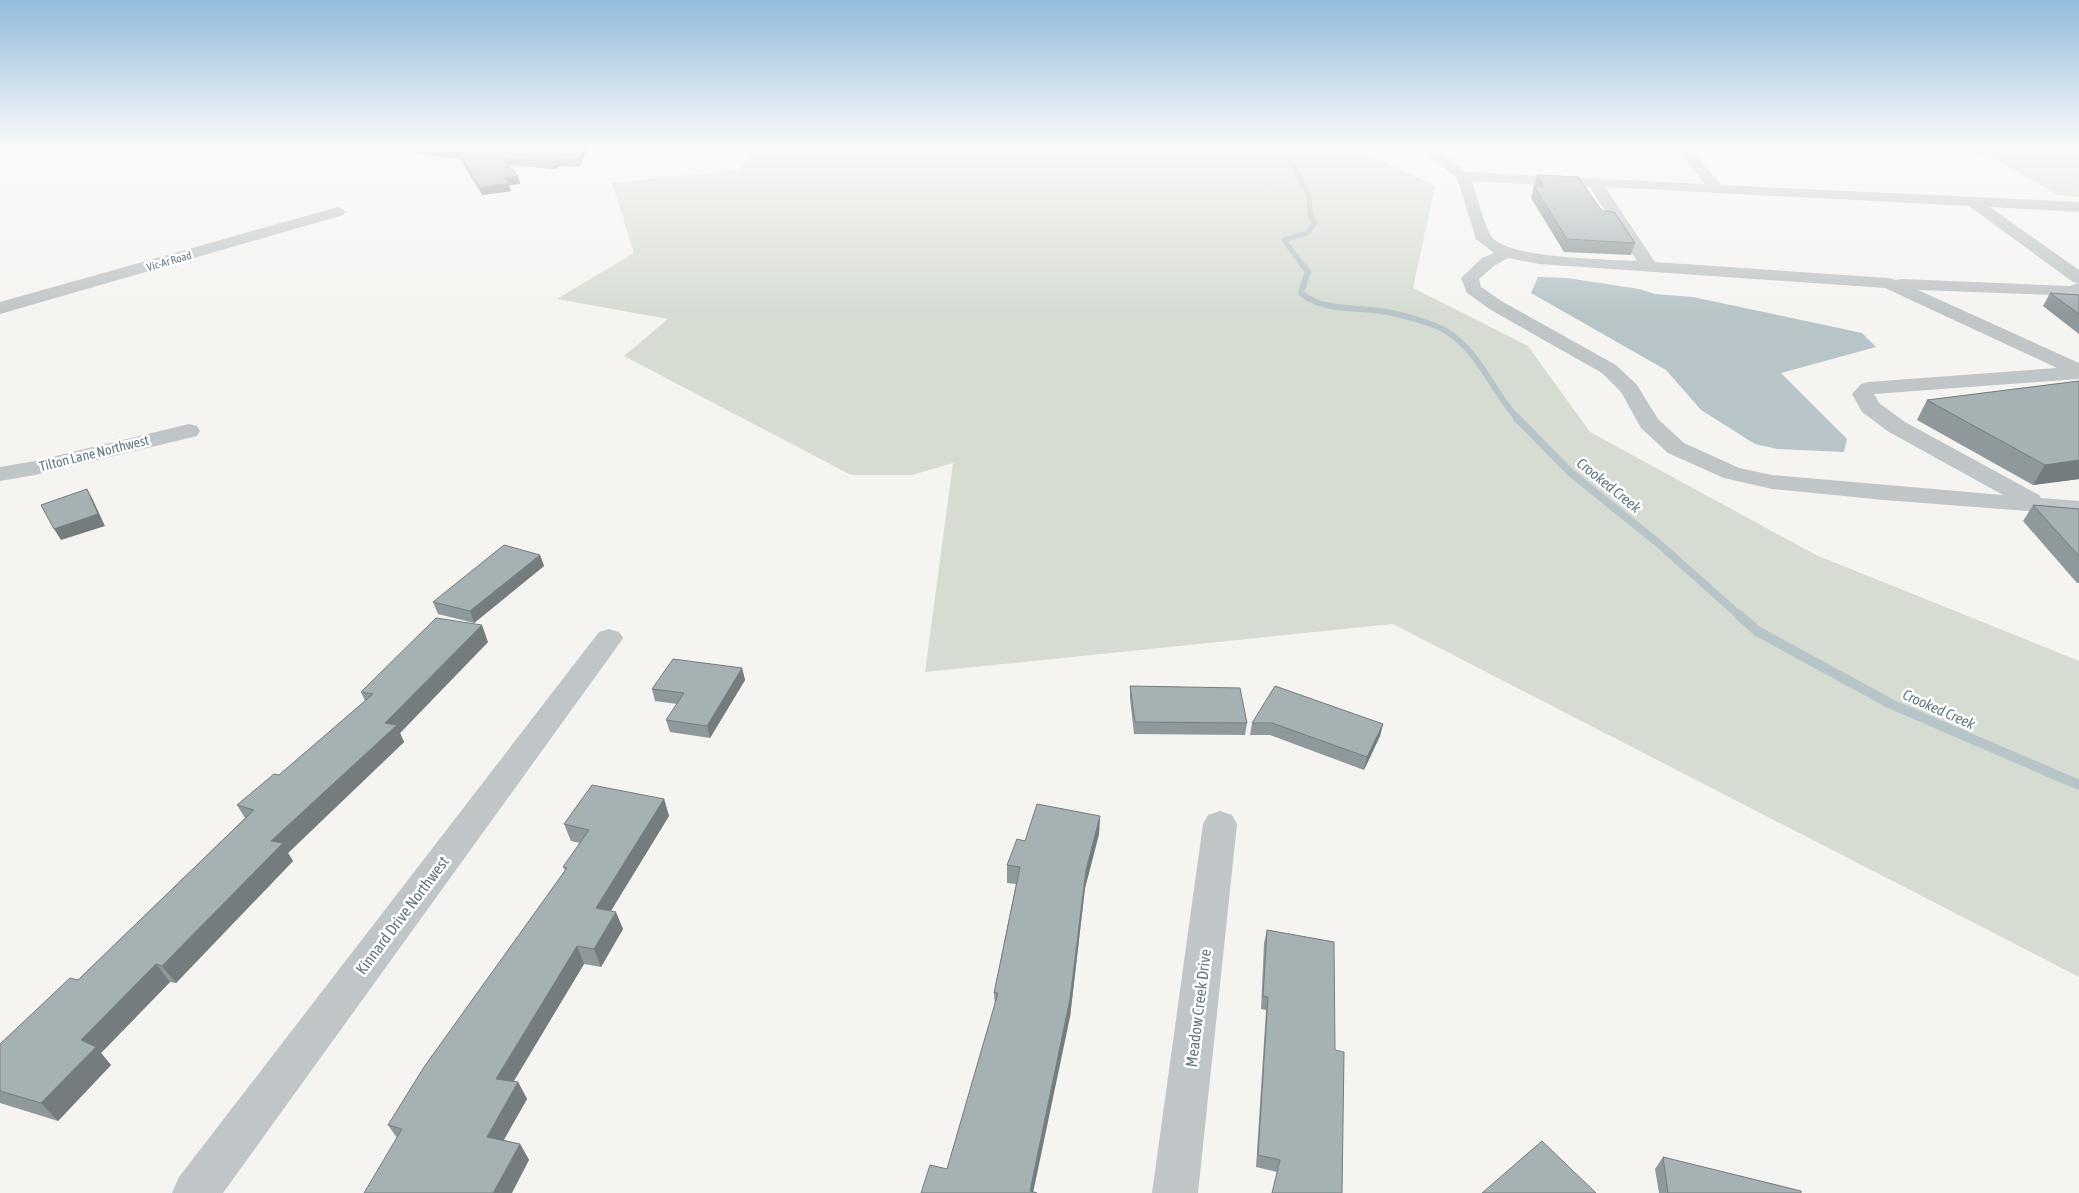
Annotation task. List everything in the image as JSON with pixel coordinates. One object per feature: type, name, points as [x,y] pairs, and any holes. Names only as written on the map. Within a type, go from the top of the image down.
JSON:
[{"type":"street","points":[[1472,202],[1484,239],[1506,253],[1539,259],[1888,283],[2075,292],[2079,288]]},
{"type":"street","points":[[1607,202],[1650,267]]},
{"type":"street","points":[[1966,202],[2079,207]]},
{"type":"street","points":[[1973,202],[2079,278]]},
{"type":"street","name":"Vic-Ar Road","points":[[0,308],[338,212]]},
{"type":"street","points":[[1506,253],[1488,262],[1470,278],[1473,289],[1497,306],[1609,370],[1630,389],[1649,423],[1676,448],[1732,473],[1772,482],[1884,493],[2079,508]]},
{"type":"street","points":[[1888,283],[2079,372]]},
{"type":"street","points":[[2038,505],[1897,427],[1870,407],[1863,394],[1868,388],[2079,372]]},
{"type":"street","name":"Tilton Lane Northwest","points":[[0,474],[35,468],[188,431]]},
{"type":"street","name":"Kinnard Drive Northwest","points":[[195,1193],[609,638]]},
{"type":"street","name":"Meadow Creek Drive","points":[[1175,1193],[1220,824]]},
{"type":"shaded area","points":[[618,202],[1432,202],[1413,288],[1528,346],[1590,432],[1816,555],[2079,661],[2079,977],[1393,624],[925,672],[953,463],[912,475],[851,475],[624,356],[668,319],[557,299],[634,253]]},
{"type":"shaded area","points":[[1538,277],[1567,278],[1639,289],[1655,294],[1693,297],[1862,333],[1876,347],[1781,373],[1847,439],[1844,452],[1777,449],[1755,444],[1701,410],[1666,370],[1531,293]]},
{"type":"building","points":[[1544,202],[1595,202],[1602,211],[1614,212],[1635,243],[1567,239]]},
{"type":"building","points":[[2050,293],[2079,295],[2079,314]]},
{"type":"building","points":[[2079,381],[2079,460],[2045,465],[1927,400]]},
{"type":"building","points":[[87,489],[98,514],[54,529],[41,505]]},
{"type":"building","points":[[2033,505],[2079,509],[2079,556]]},
{"type":"building","points":[[504,545],[540,555],[470,611],[433,602]]},
{"type":"building","points":[[436,618],[482,625],[385,723],[397,725],[271,841],[283,843],[162,966],[156,964],[81,1040],[96,1047],[41,1103],[0,1091],[0,1044],[70,978],[78,980],[254,810],[237,805],[274,774],[279,775],[373,694],[361,692]]},
{"type":"building","points":[[673,659],[742,668],[707,726],[666,720],[684,693],[652,689]]},
{"type":"building","points":[[1130,686],[1240,688],[1247,723],[1135,722]]},
{"type":"building","points":[[1275,686],[1383,724],[1367,757],[1272,723],[1252,723]]},
{"type":"building","points":[[592,785],[664,799],[596,908],[616,912],[594,949],[577,946],[496,1079],[518,1082],[487,1137],[520,1144],[493,1193],[364,1193],[402,1129],[388,1125],[424,1067],[567,868],[563,867],[589,830],[564,824]]},
{"type":"building","points":[[1037,804],[1100,816],[1086,870],[1070,999],[1030,1191],[1037,1193],[921,1193],[930,1165],[947,1169],[998,993],[994,993],[1020,867],[1007,865],[1017,839],[1025,841]]},
{"type":"building","points":[[1267,930],[1334,942],[1335,1050],[1344,1052],[1342,1193],[1272,1193],[1280,1160],[1258,1155],[1268,997],[1263,996]]},
{"type":"building","points":[[1542,1141],[1596,1193],[1482,1193]]},
{"type":"building","points":[[1663,1157],[1801,1191],[1801,1193],[1668,1193]]},
{"type":"waterway","name":"Crooked Creek","points":[[1303,266],[1284,240],[1307,233],[1315,223],[1310,214],[1309,202]]},
{"type":"waterway","name":"Crooked Creek","points":[[1302,264],[1308,272],[1301,293],[1320,304],[1394,313],[1446,331],[1468,350],[1518,419]]},
{"type":"waterway","name":"Crooked Creek","points":[[1517,418],[1571,473],[1658,543],[1740,616]]},
{"type":"waterway","name":"Crooked Creek","points":[[1739,615],[1757,631],[1891,704],[2079,785]]}]
